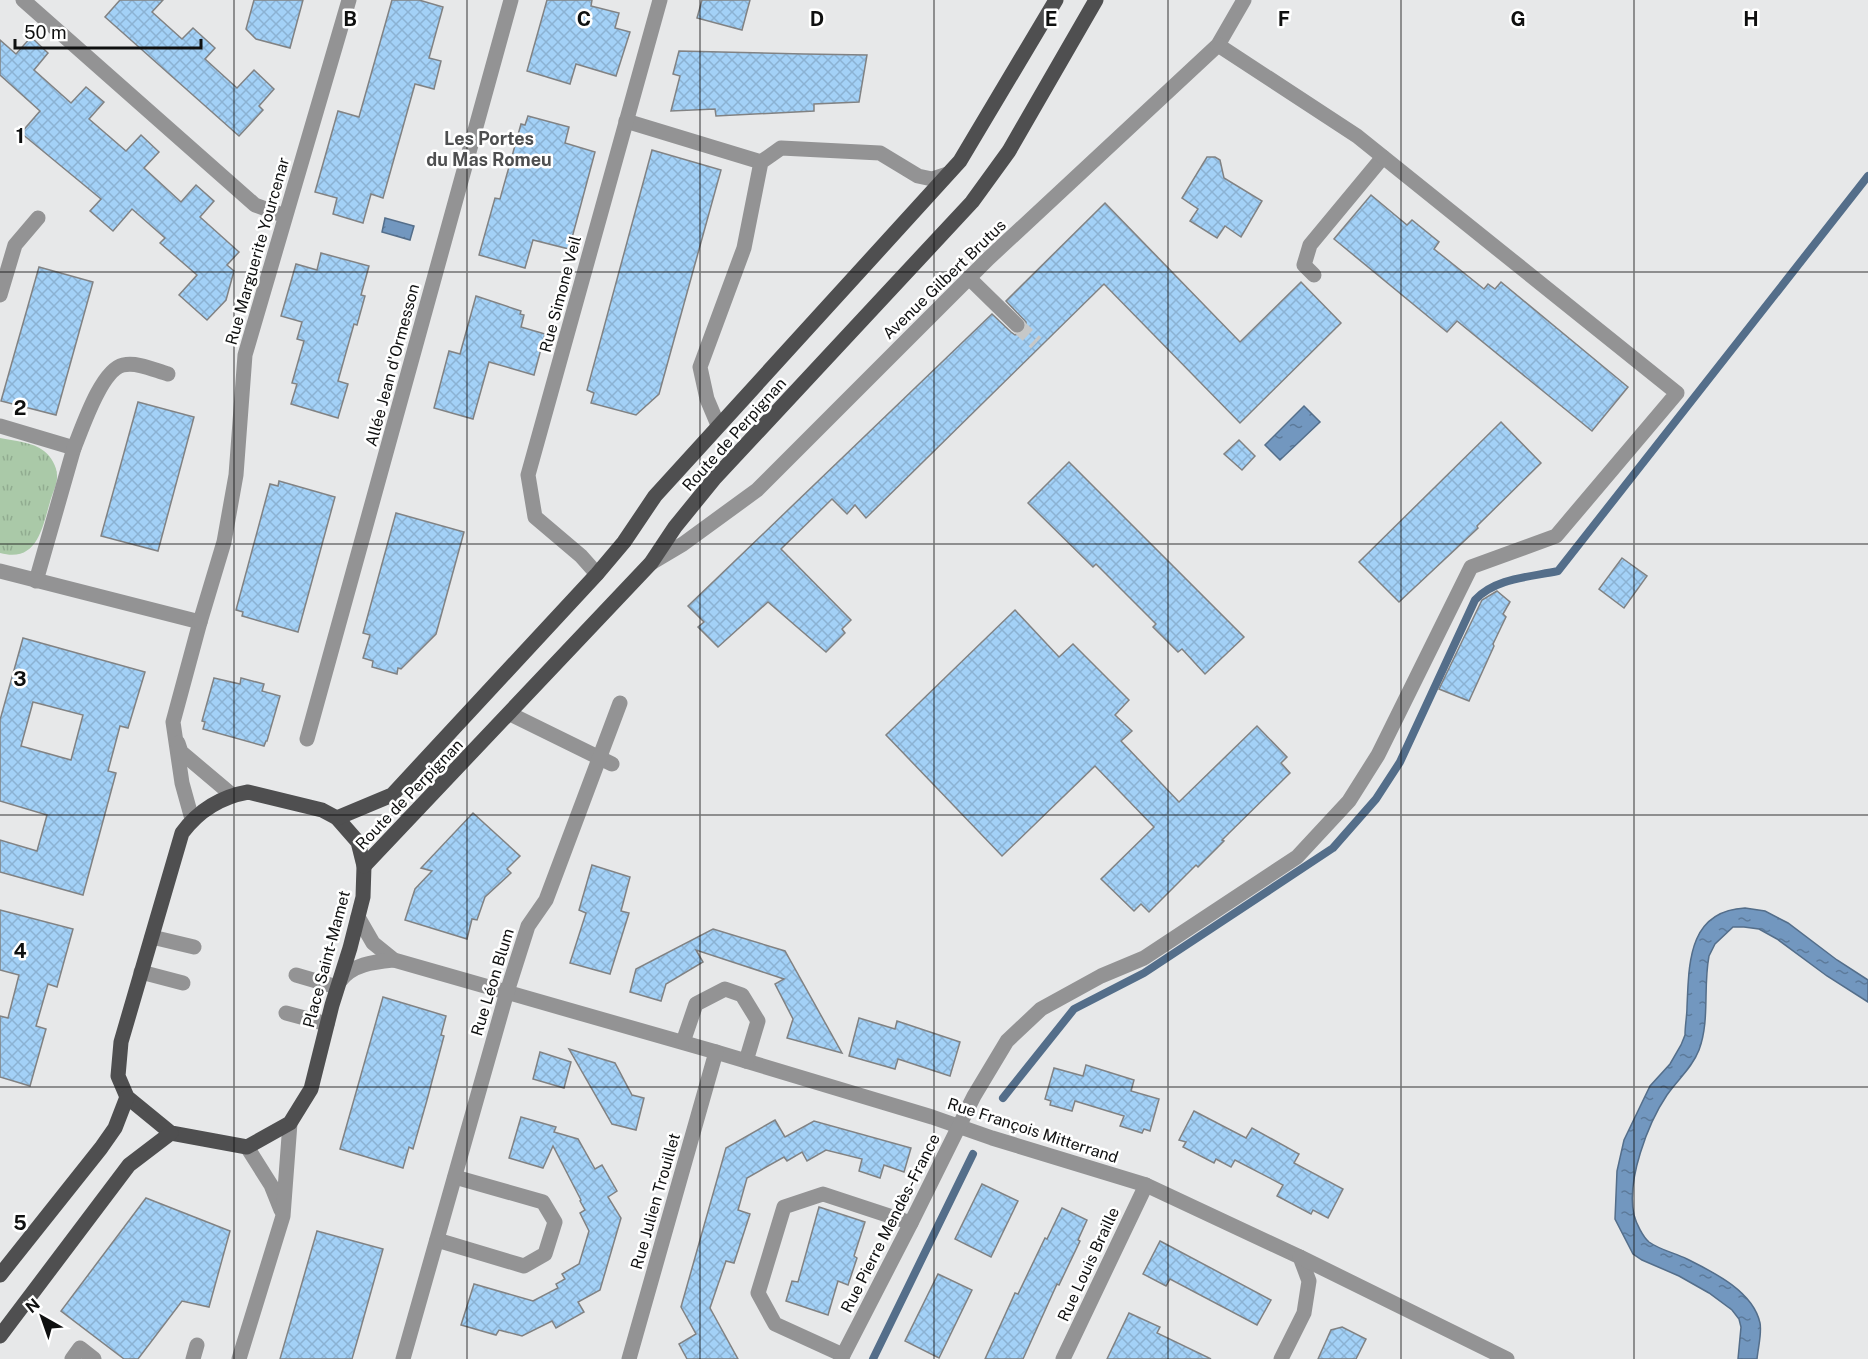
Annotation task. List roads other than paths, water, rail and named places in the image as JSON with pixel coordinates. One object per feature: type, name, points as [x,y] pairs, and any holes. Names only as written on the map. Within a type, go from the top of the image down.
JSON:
[{"type":"main road","name":"Route de Perpignan","points":[[337,818],[392,795],[597,574],[624,542],[655,496],[960,161],[1056,0]]},
{"type":"main road","name":"Route de Perpignan","points":[[364,866],[651,563],[675,528],[714,479],[972,202],[1009,151],[1096,0]]},
{"type":"main road","name":"Place Saint-Mamet","points":[[127,1097],[118,1076],[121,1042],[182,833],[192,819],[213,803],[232,795],[248,792],[322,810],[337,818],[358,842],[364,866],[363,897],[311,1089],[291,1123]]},
{"type":"main road","points":[[0,1275],[101,1148],[115,1128],[127,1097],[171,1133],[247,1147],[291,1123]]},
{"type":"main road","points":[[0,1336],[123,1172],[148,1149],[171,1133]]},
{"type":"street","points":[[24,0],[255,205],[285,216]]},
{"type":"street","name":"Rue Marguerite Yourcenar","points":[[173,722],[224,542],[236,475],[245,355],[349,0]]},
{"type":"street","name":"Allée Jean d'Ormesson","points":[[307,740],[512,0]]},
{"type":"street","name":"Rue Simone Veil","points":[[597,574],[581,556],[535,517],[528,475],[660,0]]},
{"type":"street","name":"Avenue Gilbert Brutus","points":[[651,563],[683,544],[757,490],[969,278],[1218,45],[1244,0]]},
{"type":"street","points":[[1218,45],[1357,136],[1383,157],[1310,246],[1304,265],[1314,275]]},
{"type":"street","points":[[626,120],[761,162]]},
{"type":"street","points":[[718,426],[707,399],[700,367],[744,248],[761,162],[781,148],[880,153],[918,176],[932,179],[947,174]]},
{"type":"street","name":"Rue Pierre Mendès-France","points":[[842,1357],[958,1126],[1007,1041],[1041,1009],[1101,976],[1144,958],[1297,857],[1348,801],[1378,755],[1471,567],[1556,536],[1677,393],[1383,157]]},
{"type":"street","points":[[0,295],[15,245],[38,218]]},
{"type":"street","points":[[969,278],[1017,325]]},
{"type":"street","points":[[36,581],[74,448],[94,400],[112,372],[124,365],[137,365],[168,374]]},
{"type":"street","points":[[0,426],[74,448]]},
{"type":"street","points":[[0,571],[200,622]]},
{"type":"street","name":"Rue Léon Blum","points":[[403,1359],[507,992],[528,926],[546,900],[605,761],[620,703]]},
{"type":"street","points":[[510,714],[605,761]]},
{"type":"street","points":[[173,722],[181,752],[232,795]]},
{"type":"street","points":[[173,722],[182,783],[192,819]]},
{"type":"street","name":"Rue François Mitterrand","points":[[358,917],[373,943],[394,960],[683,1042],[1146,1185],[1300,1257],[1501,1358]]},
{"type":"street","points":[[152,937],[194,947]]},
{"type":"street","name":"Rue François Mitterrand","points":[[338,984],[344,975],[370,963],[394,960]]},
{"type":"street","points":[[141,972],[183,983]]},
{"type":"street","points":[[296,975],[338,984]]},
{"type":"street","points":[[683,1042],[696,1004],[725,989],[742,996],[758,1021],[746,1061]]},
{"type":"street","points":[[286,1013],[327,1024]]},
{"type":"street","name":"Rue Julien Trouillet","points":[[629,1359],[716,1052]]},
{"type":"street","points":[[239,1359],[283,1216],[291,1123]]},
{"type":"street","points":[[247,1147],[271,1185],[283,1216]]},
{"type":"street","points":[[437,1240],[524,1266],[545,1254],[555,1222],[543,1202],[455,1177]]},
{"type":"street","name":"Rue Louis Braille","points":[[1063,1359],[1146,1185]]},
{"type":"street","points":[[842,1357],[775,1324],[758,1293],[784,1208],[823,1194],[911,1223]]},
{"type":"street","points":[[1281,1359],[1304,1313],[1309,1281],[1300,1257]]},
{"type":"street","points":[[72,1359],[80,1348],[94,1359]]},
{"type":"water","points":[[385,218],[414,226],[410,240],[382,232]]},
{"type":"water","points":[[1304,406],[1320,422],[1280,460],[1265,445]]},
{"type":"water","points":[[1745,908],[1765,911],[1788,923],[1868,980],[1868,1002],[1759,929],[1733,927],[1715,944],[1709,956],[1704,1027],[1699,1050],[1693,1062],[1660,1107],[1640,1153],[1632,1201],[1640,1230],[1649,1242],[1687,1259],[1720,1277],[1741,1292],[1756,1312],[1760,1323],[1757,1359],[1738,1359],[1741,1327],[1739,1319],[1732,1310],[1709,1293],[1679,1276],[1633,1254],[1615,1219],[1617,1171],[1624,1140],[1650,1086],[1670,1064],[1685,1035],[1689,973],[1695,942],[1702,929],[1712,919],[1726,911]]},
{"type":"waterway","points":[[1003,1098],[1074,1009],[1144,973],[1333,848],[1376,799],[1400,762],[1475,600],[1492,587],[1503,583],[1558,571],[1868,176]]},
{"type":"waterway","points":[[873,1359],[973,1154]]},
{"type":"tunnel","points":[[1017,325],[1036,343]]},
{"type":"district","name":"Les Portes du Mas Romeu","points":[[489,149]]}]
